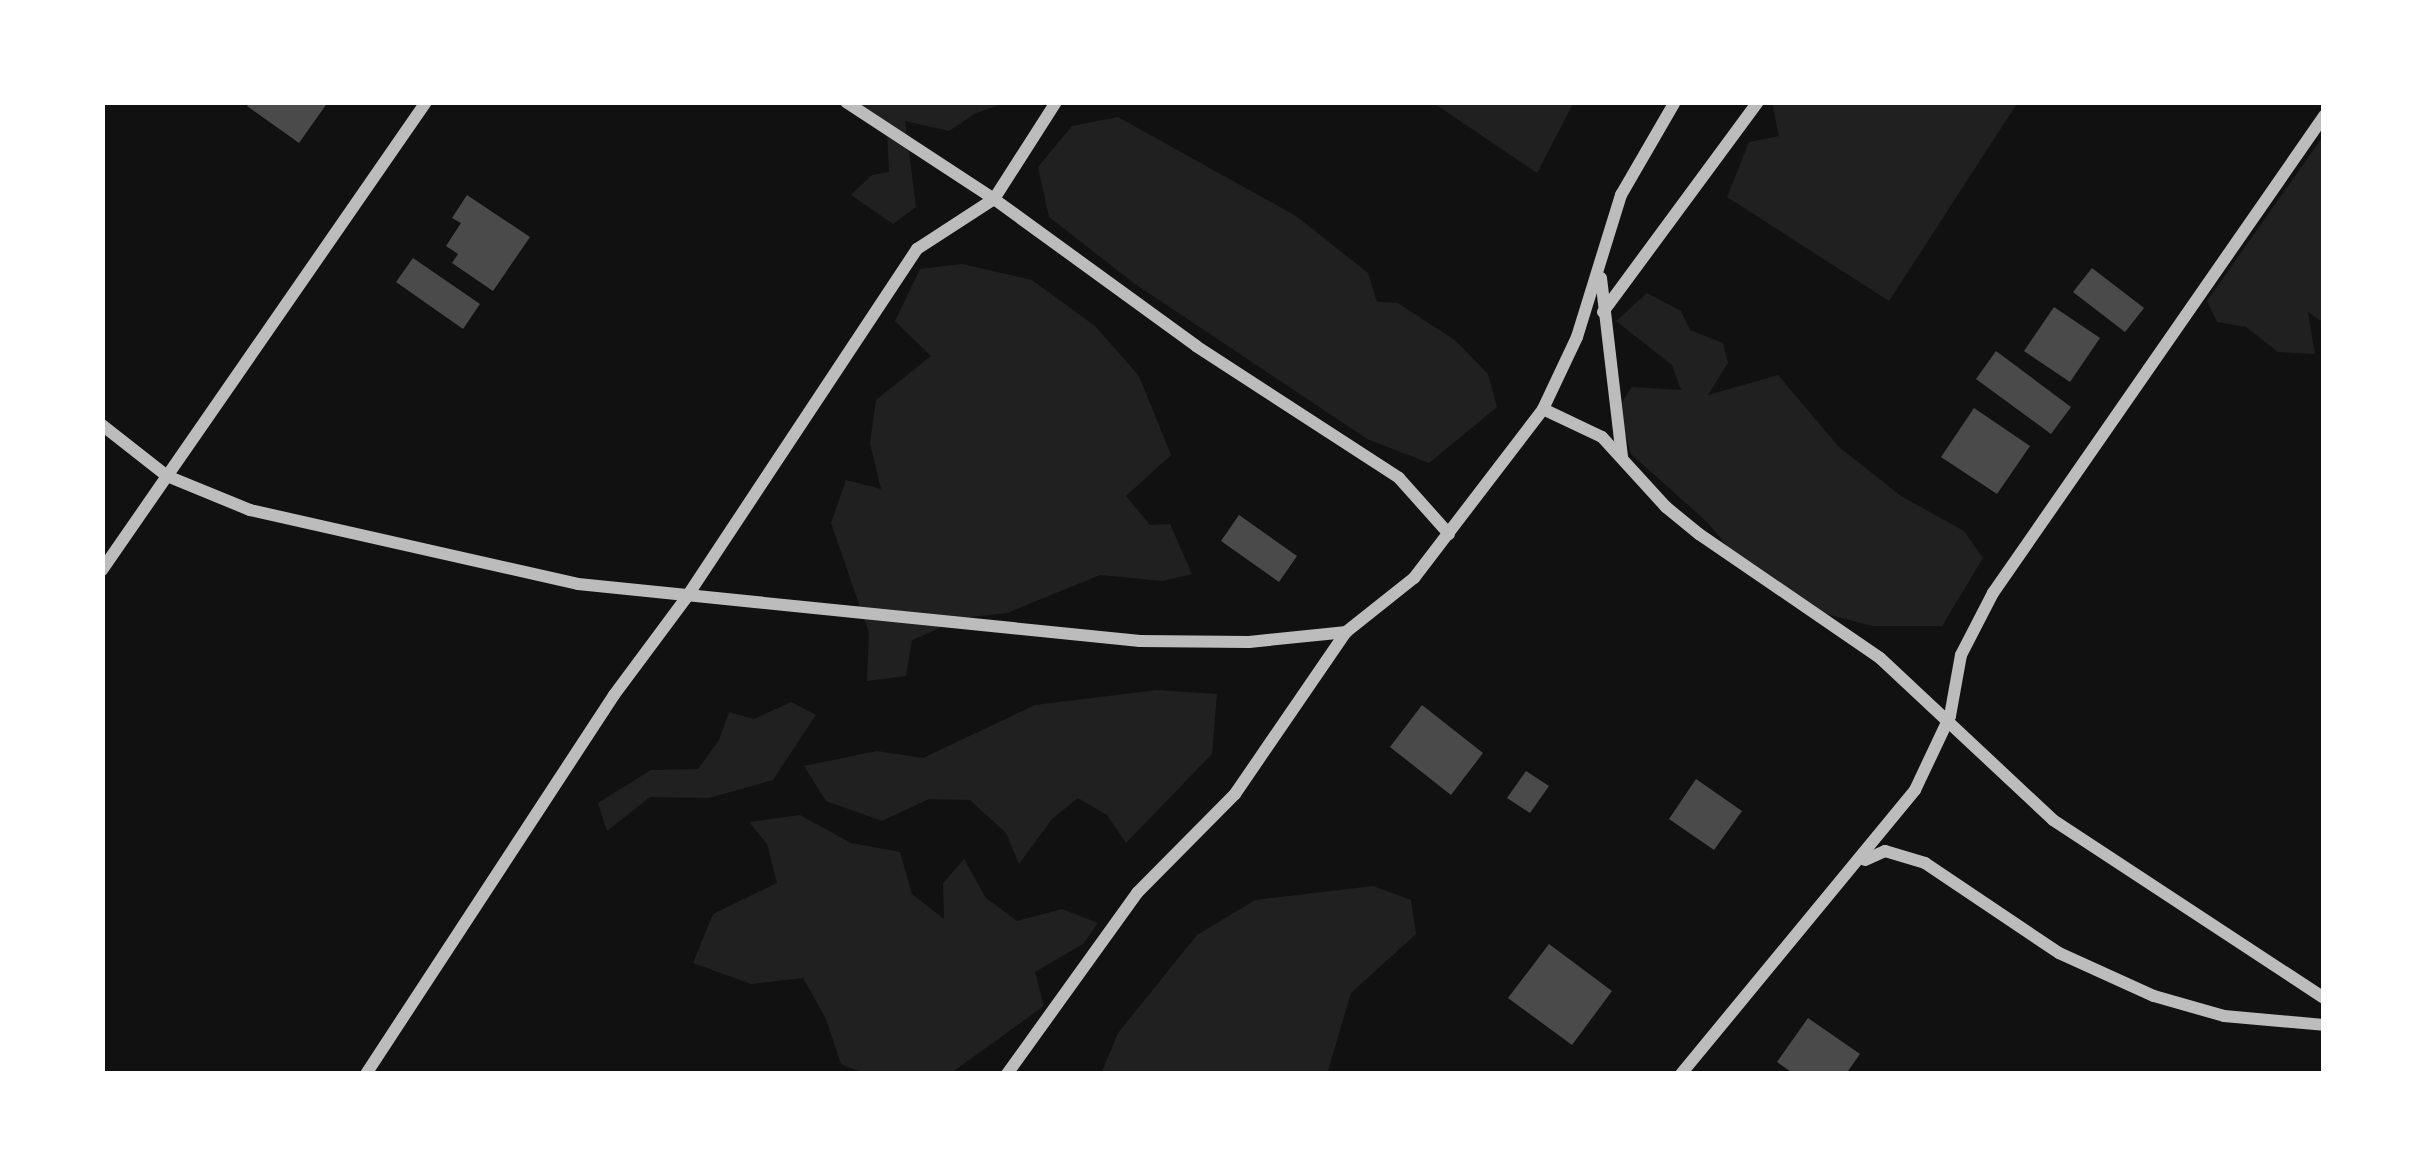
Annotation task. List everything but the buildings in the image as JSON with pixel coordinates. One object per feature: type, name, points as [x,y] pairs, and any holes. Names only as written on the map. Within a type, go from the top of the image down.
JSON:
[{"type":"street","points":[[102,571],[426,102]]},
{"type":"street","points":[[845,102],[994,199],[1196,346],[1399,478],[1449,534]]},
{"type":"street","points":[[366,1074],[426,991],[614,695],[686,598],[917,249],[994,199],[1056,102]]},
{"type":"street","points":[[1007,1074],[1137,893],[1235,794],[1346,632],[1414,578],[1543,409],[1601,271],[1621,196],[1675,102]]},
{"type":"street","points":[[1603,312],[1758,102]]},
{"type":"street","points":[[1681,1074],[1915,790],[1948,723],[1961,655],[1993,593],[2324,116]]},
{"type":"street","points":[[1601,271],[1622,458]]},
{"type":"street","points":[[1543,409],[1603,437],[1666,507],[1880,658],[2053,820],[2324,998]]},
{"type":"street","points":[[102,425],[167,476],[250,509],[578,584],[1140,641],[1249,643],[1346,632]]},
{"type":"street","points":[[1853,870],[1870,856],[1900,853],[1964,886],[2059,953],[2109,978],[2224,1016],[2324,1025]]},
{"type":"shaded area","points":[[851,102],[1008,102],[976,113],[949,131],[905,121],[916,207],[893,224],[851,195],[872,175],[889,172],[887,130]]},
{"type":"shaded area","points":[[1432,102],[1574,102],[1537,173]]},
{"type":"shaded area","points":[[1772,102],[2018,102],[1889,301],[1727,197],[1749,142],[1779,136]]},
{"type":"shaded area","points":[[1118,117],[1296,216],[1368,273],[1377,302],[1398,303],[1456,341],[1488,374],[1497,407],[1429,463],[1367,439],[1135,284],[1049,217],[1038,167],[1072,126]]},
{"type":"shaded area","points":[[2324,135],[2324,323],[2308,312],[2315,354],[2278,352],[2246,327],[2217,322],[2207,301]]},
{"type":"shaded area","points":[[962,264],[1032,280],[1095,326],[1139,376],[1171,455],[1126,496],[1150,525],[1170,524],[1192,574],[1163,581],[1100,575],[1007,613],[963,618],[912,640],[906,676],[867,681],[869,633],[831,523],[846,480],[881,489],[870,443],[876,400],[931,356],[895,321],[920,269]]},
{"type":"shaded area","points":[[1647,293],[1681,311],[1690,330],[1723,343],[1728,363],[1708,395],[1778,375],[1839,447],[1901,496],[1964,531],[1983,558],[1942,626],[1872,626],[1804,608],[1741,563],[1707,522],[1631,454],[1618,408],[1632,387],[1681,390],[1672,365],[1616,321]]},
{"type":"shaded area","points":[[1157,690],[1217,694],[1212,754],[1126,843],[1107,815],[1078,798],[1052,819],[1019,864],[1006,833],[970,800],[929,799],[882,821],[826,801],[804,766],[877,751],[923,758],[1035,705]]},
{"type":"shaded area","points":[[791,702],[816,715],[773,780],[709,798],[650,797],[607,831],[598,803],[651,770],[698,769],[719,740],[729,712],[754,719]]},
{"type":"shaded area","points":[[800,815],[851,843],[900,852],[912,894],[944,919],[943,883],[964,859],[986,898],[1017,921],[1062,909],[1098,923],[1083,944],[1035,972],[1044,1006],[951,1073],[866,1074],[841,1064],[826,1019],[803,978],[751,984],[693,963],[713,914],[777,883],[767,844],[749,822]]},
{"type":"shaded area","points":[[1373,886],[1411,900],[1416,934],[1351,993],[1327,1074],[1101,1074],[1118,1033],[1197,935],[1255,900]]}]
